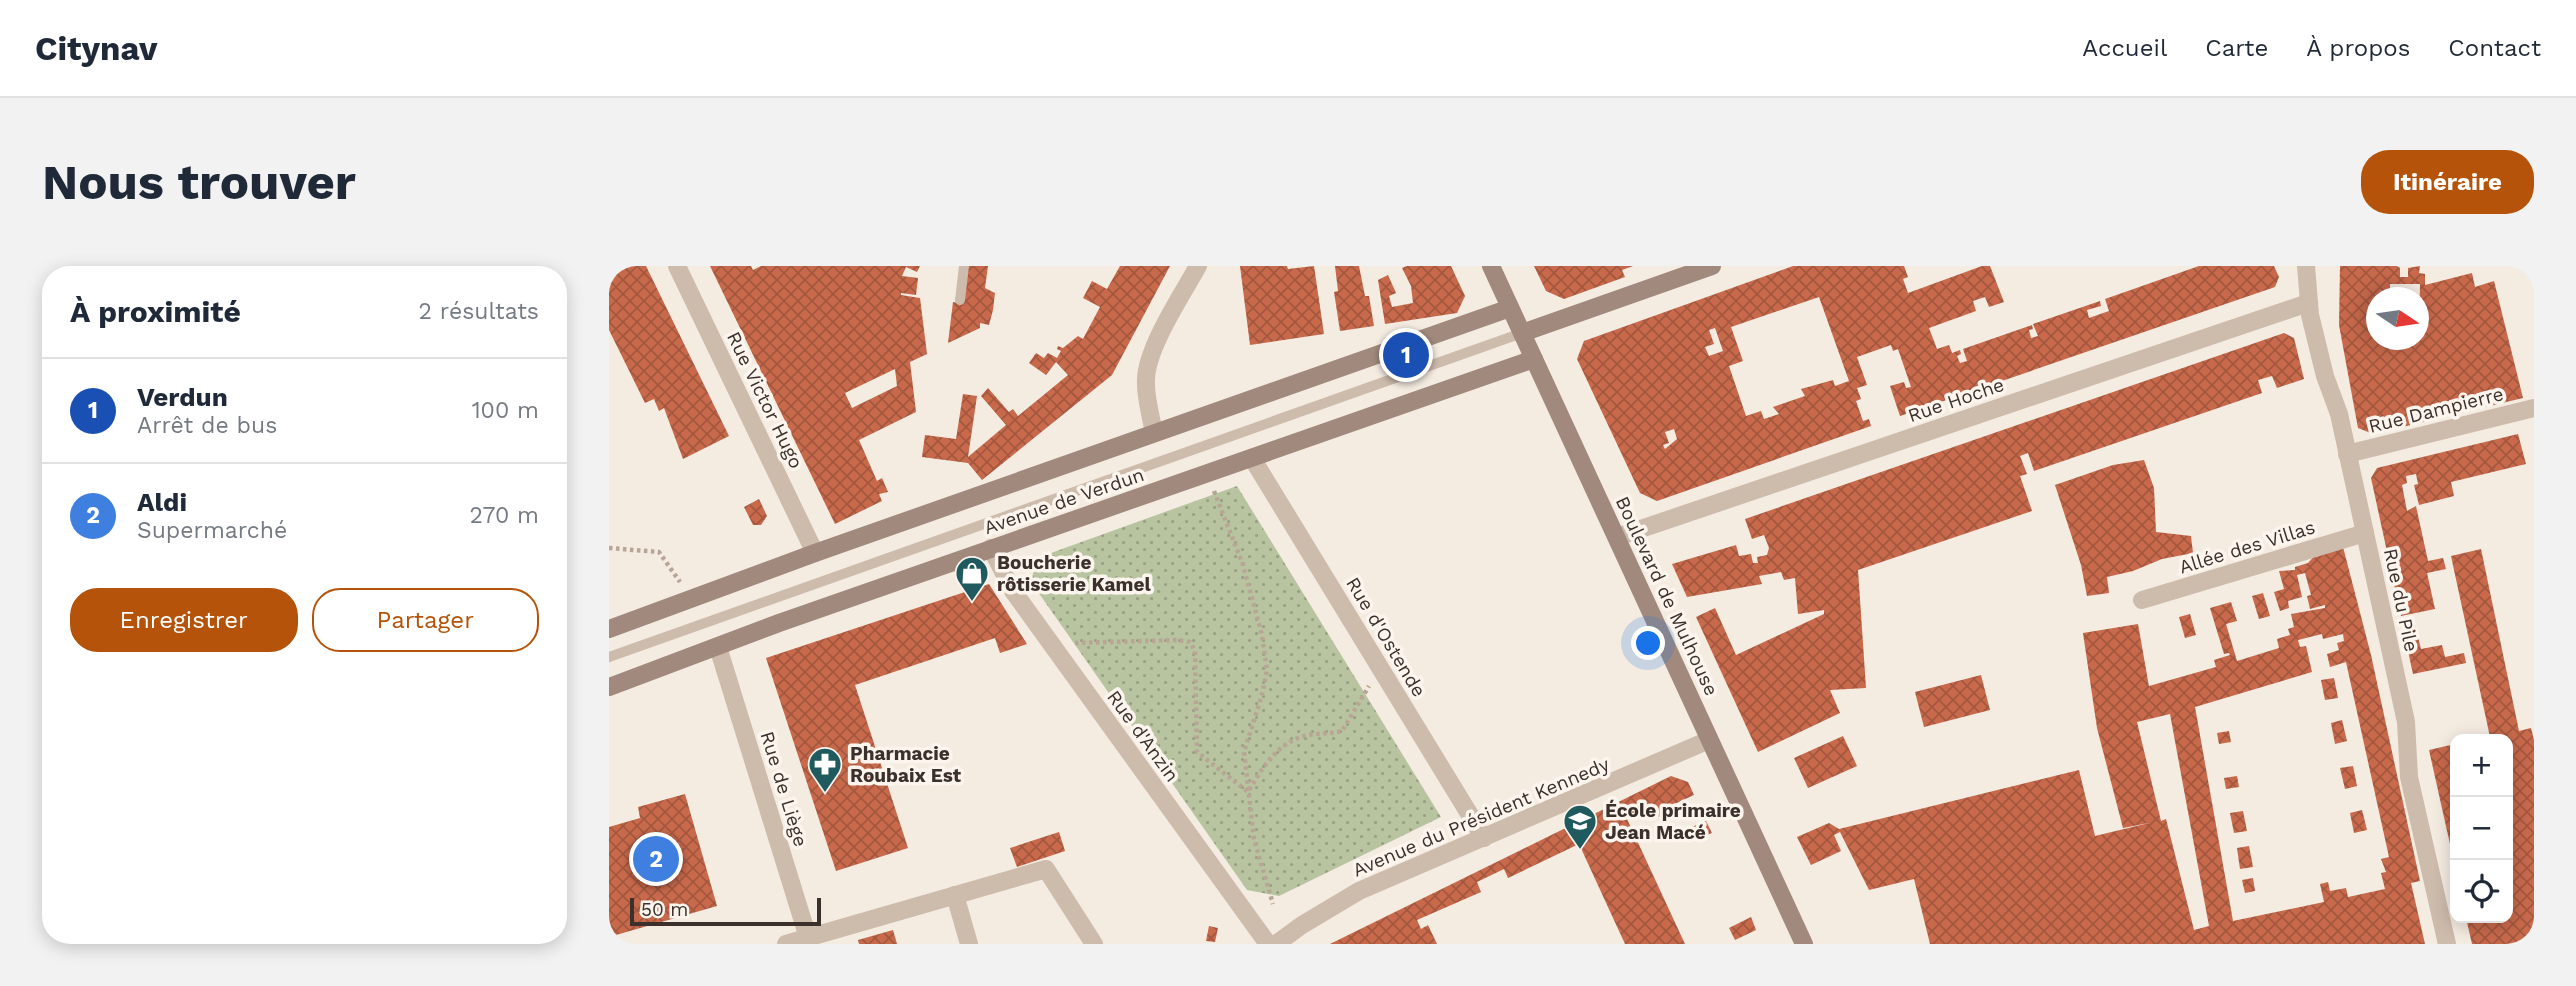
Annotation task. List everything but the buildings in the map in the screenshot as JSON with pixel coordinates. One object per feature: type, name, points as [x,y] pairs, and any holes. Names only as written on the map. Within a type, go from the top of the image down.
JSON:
[{"type":"street","name":"Rue Victor Hugo","points":[[677,266],[815,553]]},
{"type":"street","points":[[1154,433],[1146,381],[1147,365],[1198,266]]},
{"type":"street","name":"Boulevard de Mulhouse","points":[[1491,266],[1804,944]]},
{"type":"street","points":[[1522,332],[1712,266]]},
{"type":"street","name":"Rue du Pile","points":[[2306,266],[2308,303],[2322,368],[2337,407],[2406,722],[2409,777],[2447,944]]},
{"type":"street","name":"Rue Hoche","points":[[1618,537],[2308,303]]},
{"type":"street","name":"Avenue de Verdun","points":[[609,629],[815,553],[1510,308]]},
{"type":"street","name":"Avenue de Verdun","points":[[609,687],[991,548],[1534,359]]},
{"type":"street","name":"Rue Dampierre","points":[[2347,454],[2534,408]]},
{"type":"street","name":"Rue d'Ostende","points":[[1252,458],[1484,838]]},
{"type":"street","name":"Allée des Villas","points":[[2142,600],[2365,533]]},
{"type":"street","name":"Rue d'Anzin","points":[[991,548],[1013,591],[1268,944]]},
{"type":"street","name":"Rue de Liège","points":[[718,647],[809,941]]},
{"type":"street","name":"Avenue du Président Kennedy","points":[[1276,944],[1359,891],[1709,740]]},
{"type":"street","points":[[786,944],[809,941],[1046,869],[1094,944]]},
{"type":"street","points":[[955,895],[969,944]]},
{"type":"lane","points":[[960,300],[964,266]]},
{"type":"lane","points":[[609,656],[1522,332]]},
{"type":"path","points":[[1207,474],[1243,565],[1262,635],[1267,670],[1244,752],[1255,839],[1273,904]]},
{"type":"path","points":[[609,548],[659,552],[691,599]]},
{"type":"path","points":[[1050,643],[1190,642],[1195,651],[1197,752],[1248,792]]},
{"type":"path","points":[[1248,792],[1266,761],[1292,741],[1308,735],[1342,731],[1380,667]]},
{"type":"green space","points":[[1237,486],[1441,817],[1279,896],[1247,890],[1031,582],[1037,558]]},
{"type":"place","name":"Verdun","points":[[1406,355]]},
{"type":"place","name":"Boucherie rôtisserie Kamel","points":[[972,603]]},
{"type":"place","name":"Pharmacie Roubaix Est","points":[[825,794]]},
{"type":"place","name":"École primaire Jean Macé","points":[[1580,851]]},
{"type":"place","name":"Aldi","points":[[656,859]]}]
